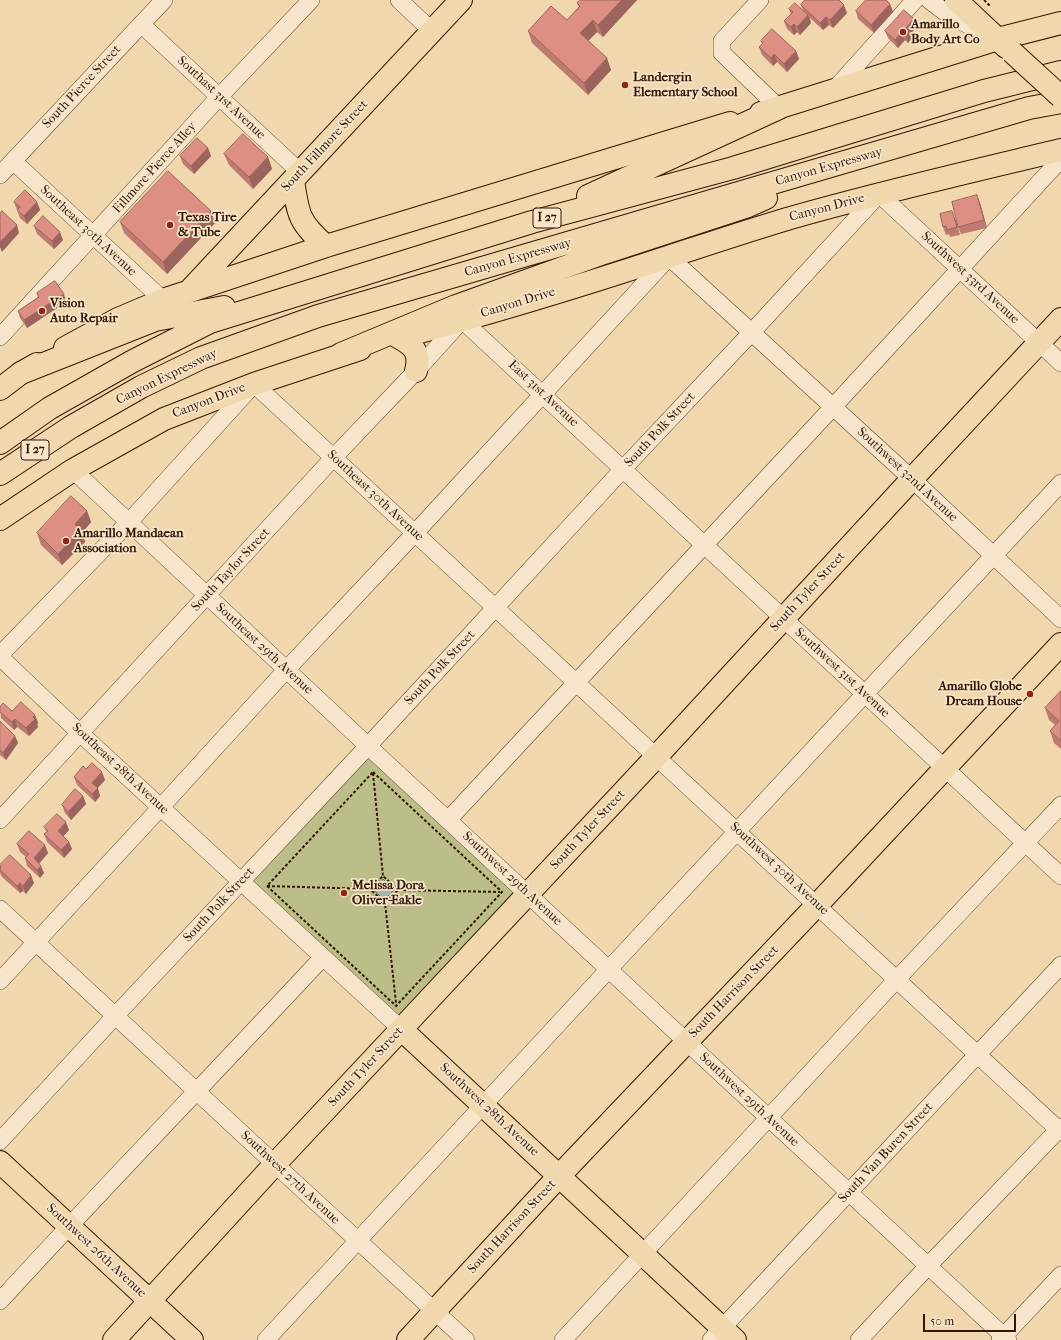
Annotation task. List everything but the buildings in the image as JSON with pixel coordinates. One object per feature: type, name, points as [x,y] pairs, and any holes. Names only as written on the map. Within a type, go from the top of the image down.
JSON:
[{"type":"main road","name":"South Fillmore Street","points":[[189,292],[461,0]]},
{"type":"main road","points":[[956,0],[1061,97]]},
{"type":"main road","points":[[0,389],[21,372],[118,319],[163,300],[326,246],[833,91],[1005,45],[1061,23]]},
{"type":"main road","name":"Canyon Expressway","points":[[0,443],[50,408],[133,361],[210,322],[532,222],[733,168],[984,91],[1061,72]]},
{"type":"main road","name":"Canyon Expressway","points":[[0,474],[77,424],[141,387],[201,358],[318,316],[1029,108],[1061,102]]},
{"type":"main road","points":[[532,222],[780,108]]},
{"type":"main road","name":"Canyon Drive","points":[[0,519],[73,470],[164,419],[254,384],[341,354],[462,320],[772,224],[879,194],[1061,150]]},
{"type":"main road","points":[[341,354],[463,303],[604,253],[748,206],[829,167]]},
{"type":"main road","points":[[297,176],[296,204],[304,225],[326,246]]},
{"type":"main road","points":[[21,372],[155,320],[306,292]]},
{"type":"main road","name":"South Tyler Street","points":[[114,1340],[275,1164],[656,757],[1061,319]]},
{"type":"main road","points":[[398,337],[413,346],[419,362],[416,371]]},
{"type":"main road","name":"South Harrison Street","points":[[408,1340],[560,1175],[817,905],[1061,644]]},
{"type":"main road","name":"Southwest 28th Avenue","points":[[401,1029],[643,1253],[723,1336]]},
{"type":"main road","name":"Southwest 26th Avenue","points":[[0,1162],[192,1340]]},
{"type":"street","name":"South Pierce Street","points":[[0,174],[164,0]]},
{"type":"street","name":"Fillmore-Pierce Alley","points":[[0,337],[219,97],[310,0]]},
{"type":"street","points":[[399,0],[432,31]]},
{"type":"street","points":[[760,0],[722,41],[722,53],[780,108]]},
{"type":"street","points":[[833,91],[915,0]]},
{"type":"street","points":[[929,0],[950,16],[1005,45]]},
{"type":"street","points":[[970,0],[1005,45]]},
{"type":"street","name":"Southast 31st Avenue","points":[[141,24],[219,97],[297,176]]},
{"type":"street","points":[[448,820],[833,407],[1061,159]]},
{"type":"street","name":"Southeast 30th Avenue","points":[[13,161],[163,300]]},
{"type":"street","name":"Southwest 33rd Avenue","points":[[879,194],[1061,363]]},
{"type":"street","name":"South Polk Street","points":[[0,1141],[879,194]]},
{"type":"street","points":[[0,981],[669,257]]},
{"type":"street","name":"Southwest 32nd Avenue","points":[[669,257],[912,479],[1061,619]]},
{"type":"street","name":"South Taylor Street","points":[[0,820],[462,320]]},
{"type":"street","name":"East 31st Avenue","points":[[462,320],[623,469]]},
{"type":"street","points":[[0,656],[128,522],[254,384]]},
{"type":"street","name":"Southeast 30th Avenue","points":[[254,384],[496,608]]},
{"type":"street","name":"Southwest 31st Avenue","points":[[623,469],[1061,876]]},
{"type":"street","name":"Southeast 29th Avenue","points":[[73,470],[368,746]]},
{"type":"street","points":[[266,1340],[1061,483]]},
{"type":"street","name":"Southwest 30th Avenue","points":[[496,608],[1060,1129]]},
{"type":"street","name":"Southeast 28th Avenue","points":[[0,656],[80,733],[242,881]]},
{"type":"street","name":"Southwest 29th Avenue","points":[[368,746],[928,1266],[1004,1339]]},
{"type":"street","points":[[563,1340],[897,979],[1061,806]]},
{"type":"street","name":"Southwest 28th Avenue","points":[[242,881],[401,1029]]},
{"type":"street","name":"Southwest 27th Avenue","points":[[0,909],[466,1340]]},
{"type":"street","points":[[0,1301],[323,957]]},
{"type":"street","name":"South Van Buren Street","points":[[723,1336],[849,1193],[1061,965]]},
{"type":"street","points":[[859,1340],[1060,1129]]},
{"type":"street","points":[[1004,1339],[1061,1275]]},
{"type":"path","points":[[373,772],[383,876],[398,890],[502,892]]},
{"type":"path","points":[[267,886],[373,772]]},
{"type":"path","points":[[373,772],[502,892]]},
{"type":"path","points":[[370,889],[383,876]]},
{"type":"path","points":[[267,886],[370,889],[385,903],[396,1006]]},
{"type":"path","points":[[267,886],[396,1006]]},
{"type":"path","points":[[385,903],[398,890]]},
{"type":"path","points":[[396,1006],[502,892]]},
{"type":"green space","points":[[368,756],[517,895],[400,1020],[251,882]]},
{"type":"water","points":[[383,879],[394,890],[384,900],[373,889]]},
{"type":"place","name":"Amarillo Body Art Co","points":[[903,32]]},
{"type":"place","name":"Landergin Elementary School","points":[[625,85]]},
{"type":"place","name":"Texas Tire & Tube","points":[[170,225]]},
{"type":"place","name":"Vision Auto Repair","points":[[42,311]]},
{"type":"place","name":"Amarillo Mandaean Association","points":[[66,541]]},
{"type":"place","name":"Amarillo Globe Dream House","points":[[1030,694]]},
{"type":"place","name":"Melissa Dora Oliver-Eakle","points":[[344,893]]}]
